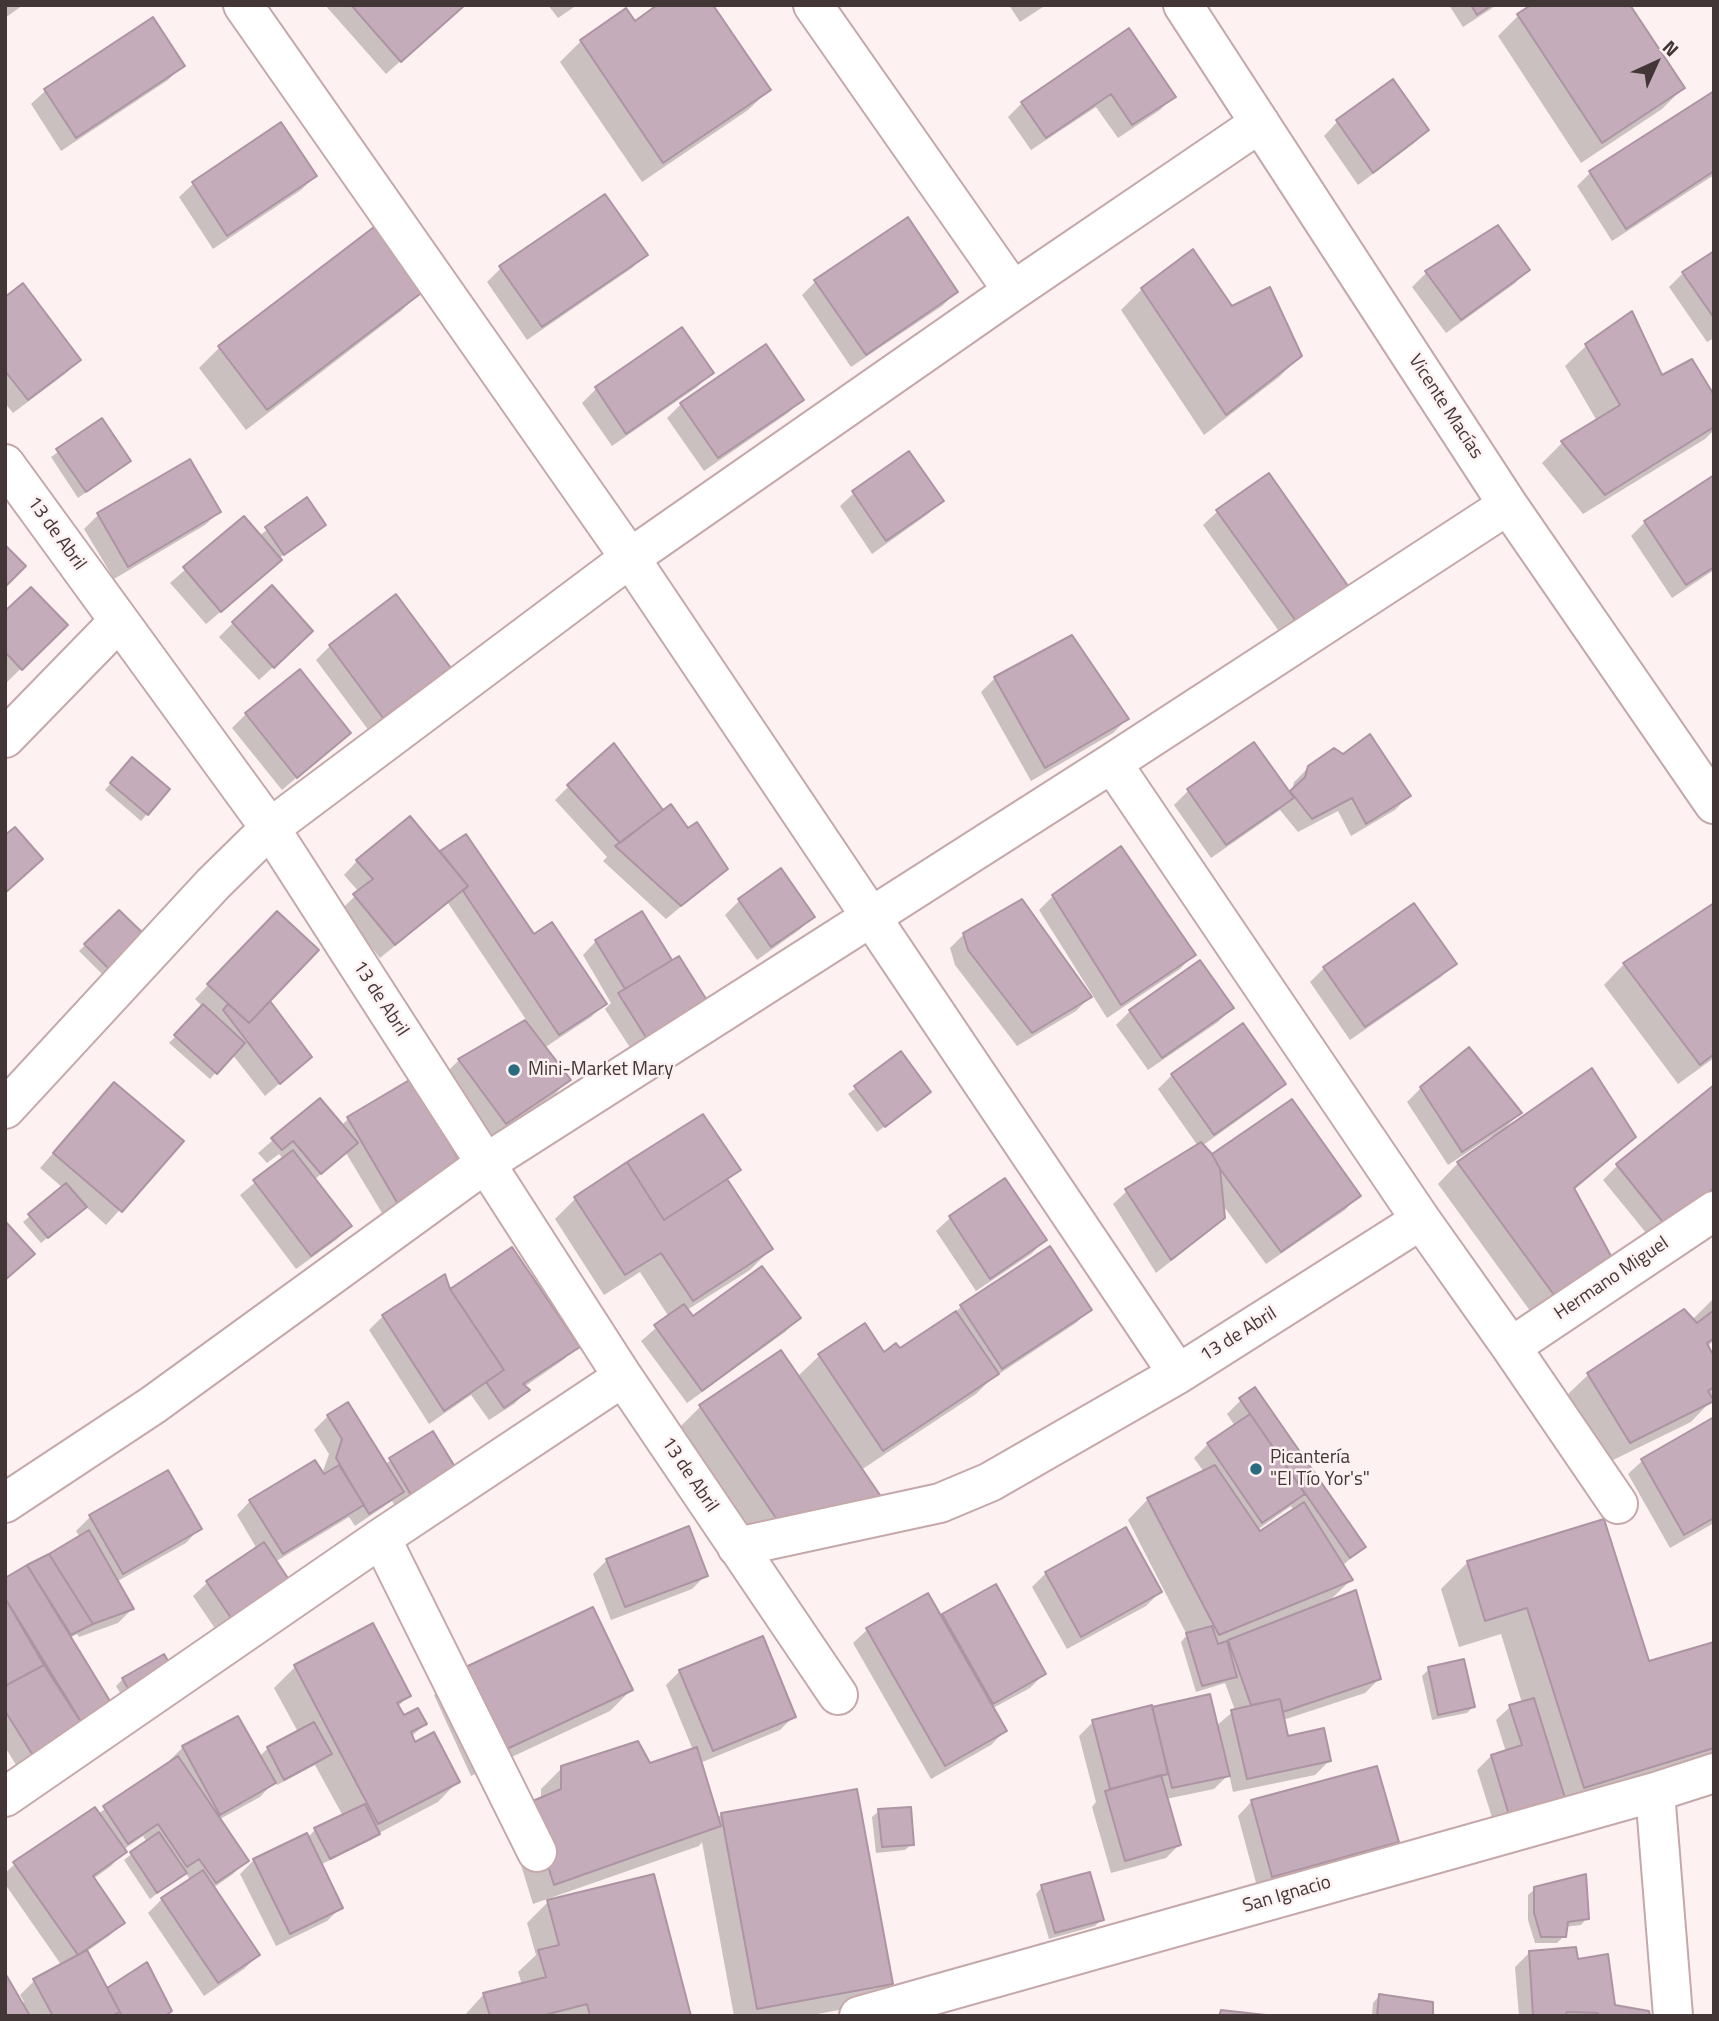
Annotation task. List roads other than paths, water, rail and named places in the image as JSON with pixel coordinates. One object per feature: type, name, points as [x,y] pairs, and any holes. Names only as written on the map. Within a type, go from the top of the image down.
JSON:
[{"type":"street","points":[[243,5],[630,558],[1178,1374]]},
{"type":"street","points":[[813,5],[1013,291]]},
{"type":"street","name":"Vicente Macías","points":[[1183,5],[1508,505],[1714,804]]},
{"type":"street","points":[[5,1109],[213,884],[270,828],[630,558],[1260,123]]},
{"type":"street","name":"13 de Abril","points":[[5,464],[270,828],[623,1377],[838,1695]]},
{"type":"street","points":[[5,1503],[153,1405],[486,1163],[1112,763],[1508,505]]},
{"type":"street","points":[[5,738],[119,621]]},
{"type":"street","points":[[1112,763],[1421,1220],[1618,1504]]},
{"type":"street","name":"Hermano Miguel","points":[[1511,1347],[1714,1211]]},
{"type":"street","name":"13 de Abril","points":[[737,1547],[940,1503],[990,1482],[1178,1374],[1421,1220]]},
{"type":"street","points":[[5,1797],[381,1538],[623,1377]]},
{"type":"street","points":[[381,1538],[537,1853]]},
{"type":"street","name":"San Ignacio","points":[[859,2016],[1655,1792],[1714,1773]]},
{"type":"street","points":[[1655,1792],[1673,2016]]},
{"type":"place","name":"Mini-Market Mary","points":[[514,1070]]},
{"type":"place","name":"Picantería \"El Tío Yor's\"","points":[[1256,1469]]}]
